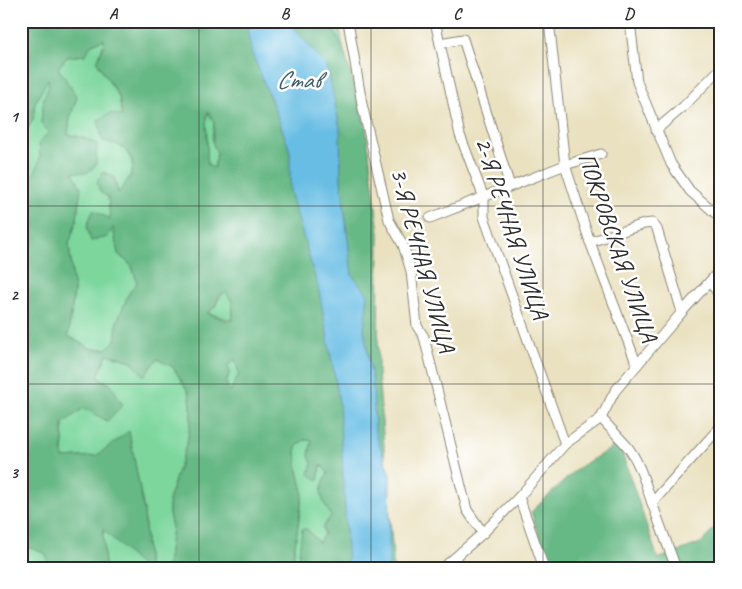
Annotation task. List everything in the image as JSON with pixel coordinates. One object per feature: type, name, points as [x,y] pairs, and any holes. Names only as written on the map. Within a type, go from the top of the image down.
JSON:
[{"type":"street","name":"3-Я РЕЧНАЯ УЛИЦА","points":[[348,21],[362,104],[390,220],[403,245],[411,272],[417,326],[424,337],[467,510],[483,533]]},
{"type":"street","name":"2-Я РЕЧНАЯ УЛИЦА","points":[[435,21],[460,135],[484,198],[484,217],[565,444]]},
{"type":"street","name":"ПОКРОВСКАЯ УЛИЦА","points":[[549,21],[565,165],[590,242],[637,365]]},
{"type":"street","points":[[630,21],[637,82],[656,130],[672,164],[690,190],[721,218]]},
{"type":"street","points":[[440,43],[463,39],[510,186]]},
{"type":"street","points":[[656,130],[721,68]]},
{"type":"street","points":[[430,218],[565,165],[601,154]]},
{"type":"street","points":[[590,242],[652,223],[656,229],[682,312]]},
{"type":"street","points":[[443,568],[483,533],[519,497],[565,444],[601,418],[615,391],[721,269]]},
{"type":"street","points":[[710,282],[721,296]]},
{"type":"street","points":[[601,418],[626,445],[637,464],[676,568]]},
{"type":"street","points":[[652,503],[721,426]]},
{"type":"street","points":[[519,497],[544,568]]},
{"type":"green space","points":[[21,21],[328,21],[343,47],[366,127],[379,233],[378,373],[394,568],[167,568],[172,527],[169,514],[169,498],[187,443],[191,420],[189,393],[173,367],[157,359],[144,376],[131,361],[107,354],[98,377],[111,385],[123,405],[107,421],[84,408],[63,423],[63,458],[96,456],[129,431],[144,511],[148,568],[143,568],[103,529],[105,568],[49,568],[46,554],[28,547],[21,550],[21,150],[28,164],[24,188],[38,167],[40,157],[39,143],[49,132],[41,123],[44,98],[49,86],[48,79],[35,103],[33,119],[21,142]],"holes":[[[104,39],[97,62],[119,97],[122,116],[111,113],[98,120],[102,140],[124,149],[132,160],[133,166],[130,177],[118,193],[114,177],[103,172],[97,182],[100,192],[108,197],[110,219],[93,210],[87,226],[91,241],[108,237],[113,228],[118,254],[132,266],[137,283],[129,293],[117,322],[115,341],[106,349],[92,349],[68,336],[74,291],[69,244],[77,219],[81,187],[73,172],[87,173],[96,165],[97,144],[68,134],[70,118],[77,97],[58,68],[67,57],[85,55],[92,44]],[[208,112],[214,123],[213,145],[217,152],[214,168],[208,165],[207,162]],[[226,292],[232,302],[233,320],[227,320],[207,313],[215,307],[219,296]],[[235,359],[239,374],[230,392],[226,383],[230,371],[227,366]],[[304,440],[312,440],[309,455],[312,464],[309,474],[318,481],[321,465],[328,473],[321,490],[331,516],[323,527],[324,534],[319,543],[307,529],[302,529],[298,561],[293,558],[303,492],[297,467],[296,447]]]},
{"type":"green space","points":[[328,21],[338,21],[343,47]]},
{"type":"green space","points":[[105,39],[97,62],[119,97],[123,147],[131,159],[133,169],[125,185],[118,193],[114,177],[103,172],[100,192],[108,197],[111,219],[87,226],[91,241],[113,227],[118,254],[132,266],[137,283],[129,293],[117,322],[115,342],[107,349],[92,349],[68,336],[74,291],[69,244],[77,219],[73,172],[84,138],[68,134],[70,118],[77,97],[58,68],[67,57],[85,55],[92,44]]},
{"type":"green space","points":[[48,78],[49,86],[44,98],[41,123],[49,132],[39,143],[39,164],[23,189],[25,153],[21,150],[21,142],[33,119],[35,103]]},
{"type":"green space","points":[[208,111],[214,122],[212,137],[217,152],[214,169],[207,162],[206,122]]},
{"type":"green space","points":[[226,291],[232,302],[233,320],[207,313]]},
{"type":"green space","points":[[107,354],[131,361],[157,359],[173,367],[189,393],[191,420],[187,443],[169,498],[169,514],[172,527],[167,568],[148,568],[144,511],[129,432],[96,456],[63,458],[63,423],[111,385],[98,377]]},
{"type":"green space","points":[[235,359],[239,374],[230,392],[226,384],[230,371],[227,366]]},
{"type":"green space","points":[[304,440],[312,440],[309,455],[312,464],[309,474],[318,480],[321,465],[328,473],[323,500],[331,516],[323,527],[324,534],[318,544],[307,529],[298,561],[293,559],[303,492],[297,467],[296,447]]},
{"type":"green space","points":[[619,444],[658,559],[703,542],[721,519],[721,568],[550,568],[531,512],[579,467]]},
{"type":"green space","points":[[103,529],[143,568],[105,568]]},
{"type":"green space","points":[[28,547],[46,554],[49,568],[21,568],[21,550]]},
{"type":"water","name":"Став","points":[[246,21],[293,21],[295,29],[327,66],[340,128],[341,180],[352,275],[368,294],[364,330],[373,384],[375,431],[390,475],[389,568],[348,568],[339,401],[319,291],[290,191],[290,151],[251,51]]}]
